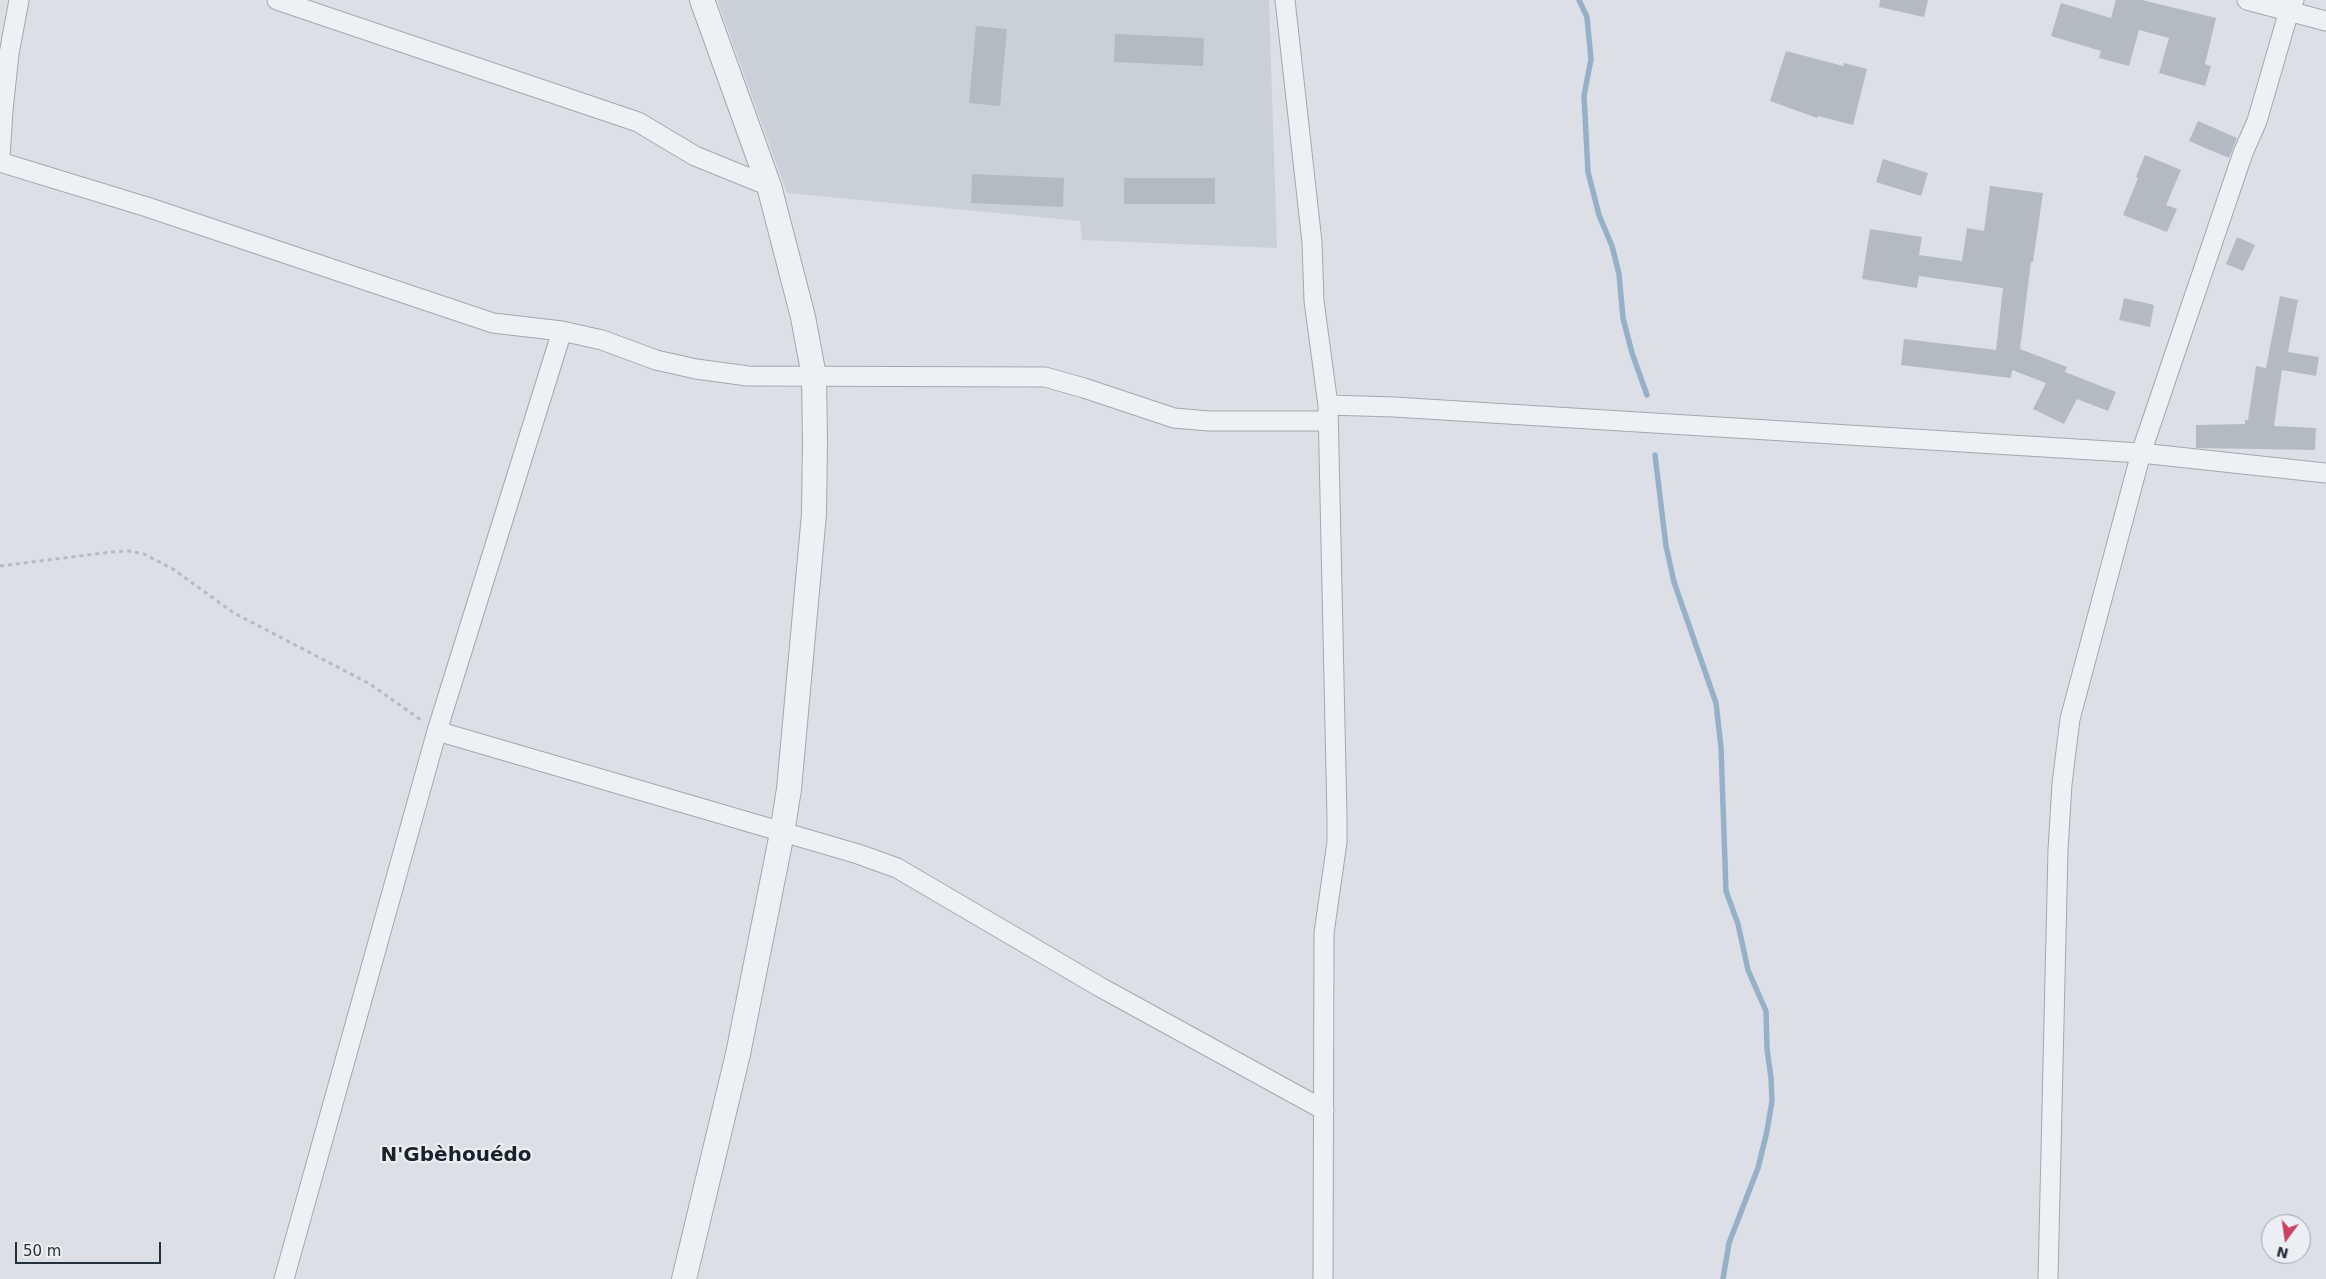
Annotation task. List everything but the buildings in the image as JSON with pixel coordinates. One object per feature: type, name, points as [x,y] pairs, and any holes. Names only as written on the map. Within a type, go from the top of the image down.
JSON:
[{"type":"street","points":[[0,158],[2,110],[9,54],[19,0]]},
{"type":"street","points":[[277,0],[638,122],[695,156],[769,186]]},
{"type":"street","points":[[684,1279],[738,1054],[782,833],[789,789],[814,514],[814,376],[803,317],[769,186],[702,0]]},
{"type":"street","points":[[1285,0],[1312,242],[1314,301],[1328,413],[1337,842],[1324,933],[1323,1279]]},
{"type":"street","points":[[2247,0],[2292,6],[2326,21]]},
{"type":"street","points":[[2048,1279],[2062,784],[2070,719],[2141,453],[2243,152],[2257,121],[2292,6]]},
{"type":"street","points":[[0,162],[147,207],[493,323],[562,331],[602,340],[656,360],[696,369],[748,376],[1045,377],[1174,418],[1209,421],[1404,407],[2141,453],[2326,473]]},
{"type":"street","points":[[284,1279],[437,731],[562,331]]},
{"type":"street","points":[[437,731],[858,854],[897,868],[1100,987],[1324,1110]]},
{"type":"path","points":[[0,566],[111,552],[129,551],[144,554],[172,570],[234,613],[370,684],[437,731]]},
{"type":"shaded area","points":[[717,0],[1269,0],[1277,248],[1082,240],[1080,221],[787,193]]},
{"type":"waterway","points":[[1579,0],[1587,17],[1591,59],[1584,96],[1588,172],[1599,215],[1612,246],[1619,274],[1623,318],[1632,353],[1647,395]]},
{"type":"waterway","points":[[1655,455],[1666,546],[1674,582],[1716,703],[1721,747],[1726,891],[1738,924],[1748,970],[1766,1011],[1767,1049],[1772,1101],[1758,1168],[1729,1243],[1723,1279]]},
{"type":"district","name":"N'Gbèhouédo","points":[[456,1156]]}]
